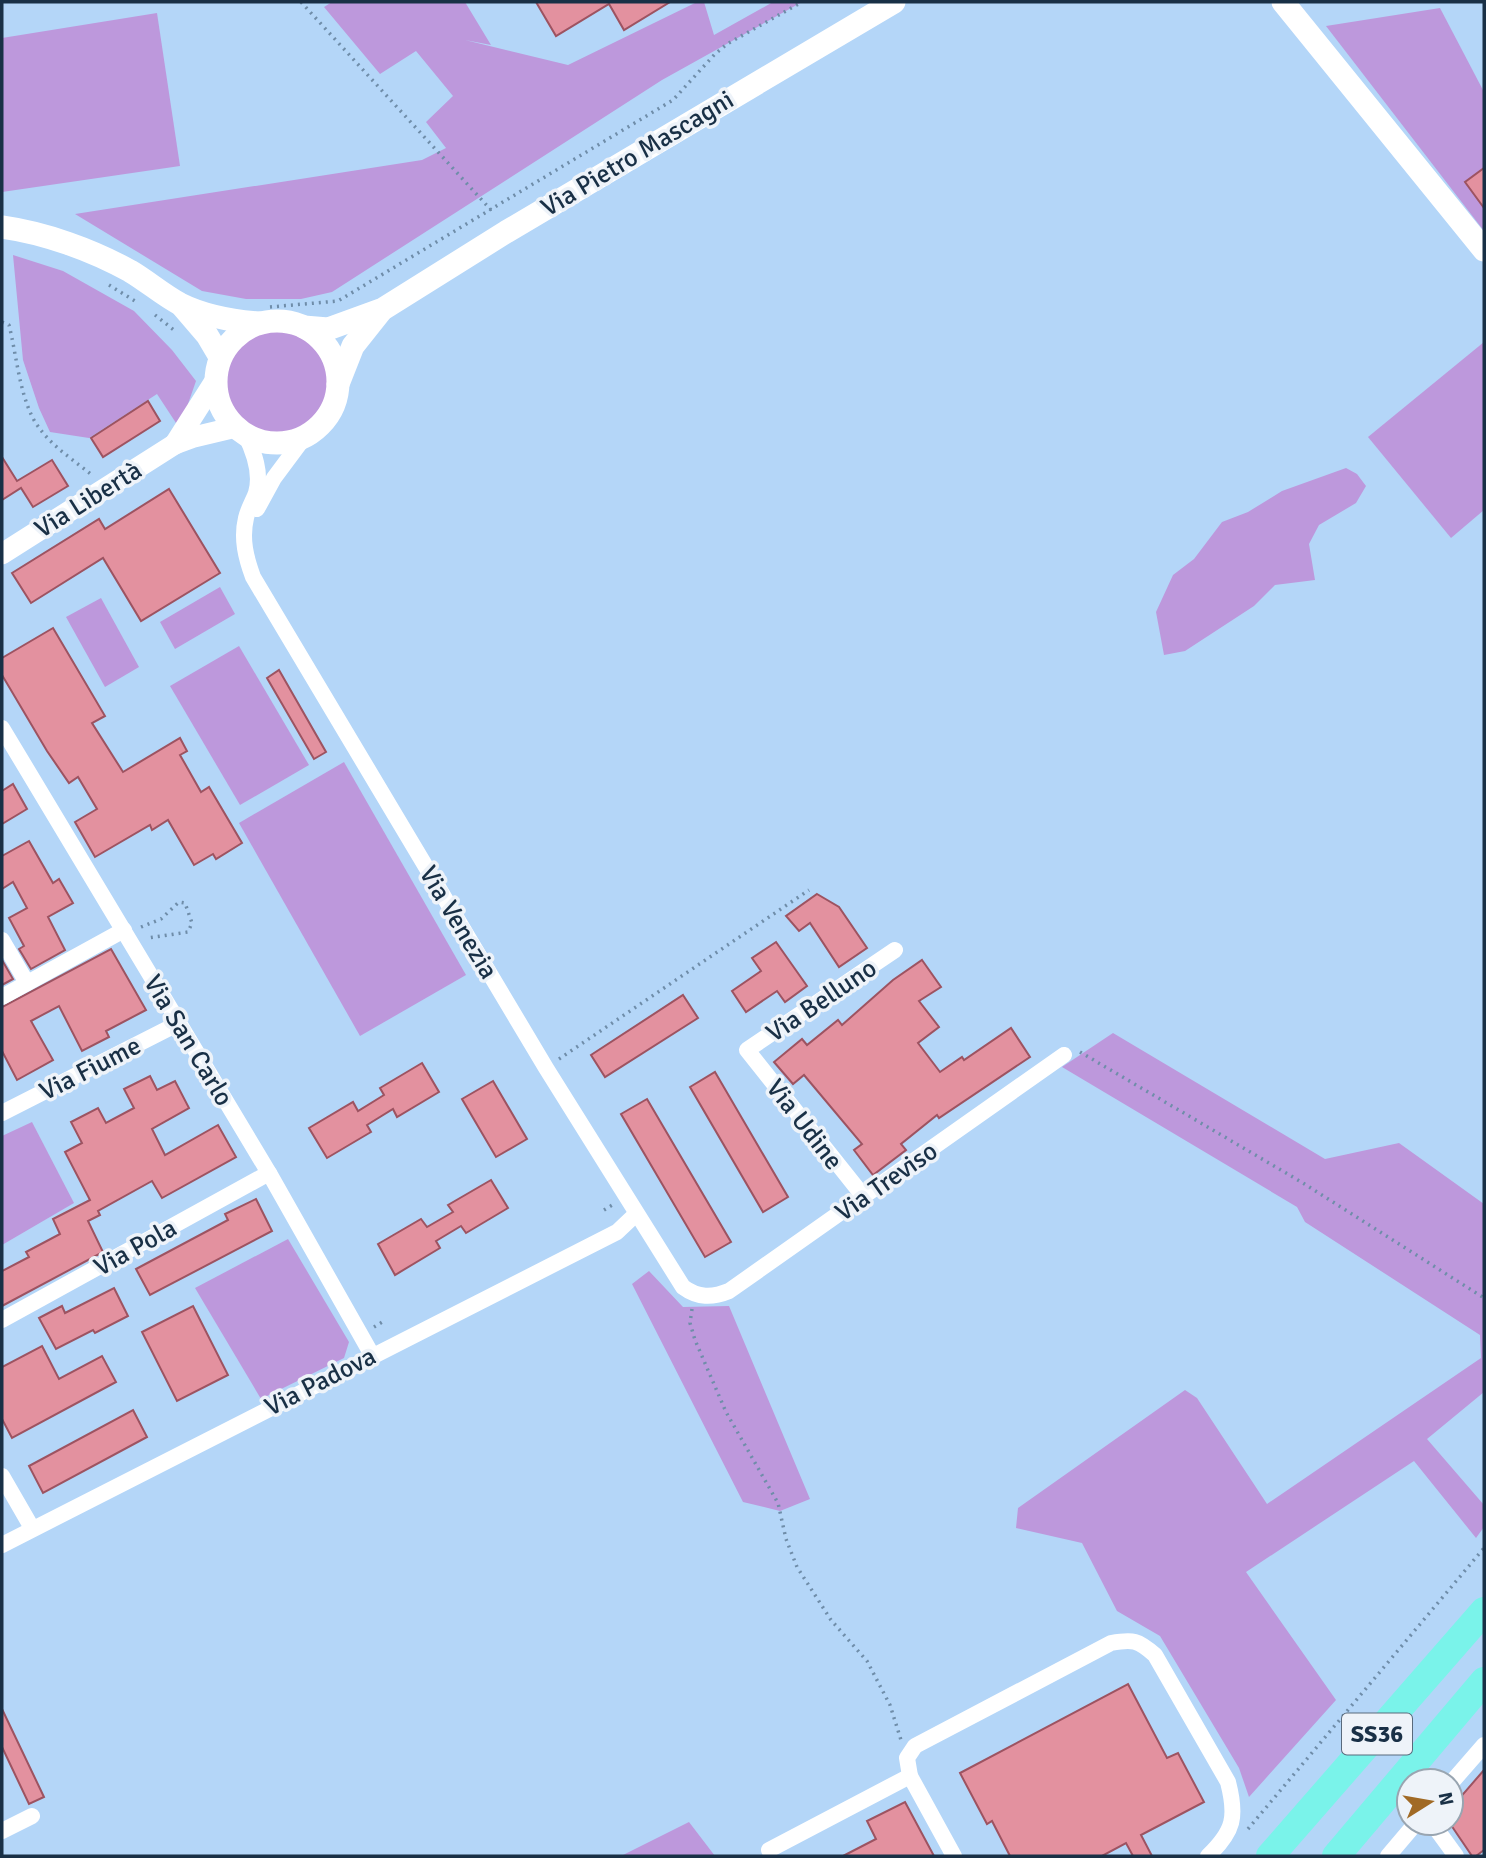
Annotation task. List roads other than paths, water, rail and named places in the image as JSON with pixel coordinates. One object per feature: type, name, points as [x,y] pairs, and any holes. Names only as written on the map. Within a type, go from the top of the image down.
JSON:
[{"type":"highway","name":"SS36","points":[[1270,1856],[1484,1611]]},
{"type":"highway","name":"SS36","points":[[1335,1856],[1484,1681]]},
{"type":"main road","name":"Via Pietro Mascagni","points":[[304,327],[327,329],[383,309],[530,217],[894,2]]},
{"type":"main road","points":[[1283,2],[1484,250]]},
{"type":"main road","points":[[2,227],[90,252],[130,271],[181,304],[222,319],[260,315],[304,327],[326,345],[332,356],[338,384],[332,408],[317,428],[297,440],[276,443],[241,431],[220,406],[215,380],[220,358],[232,339],[260,315]]},
{"type":"main road","points":[[181,304],[207,335],[220,358]]},
{"type":"main road","name":"Via Pietro Mascagni","points":[[338,384],[353,346],[383,309]]},
{"type":"street","name":"Via Libertà","points":[[174,444],[215,380]]},
{"type":"street","name":"Via Libertà","points":[[2,554],[174,444],[201,435],[241,431]]},
{"type":"street","name":"Via Venezia","points":[[241,431],[253,449],[258,479],[245,520],[244,553],[253,577],[636,1214],[683,1287],[698,1295]]},
{"type":"street","points":[[245,530],[274,478],[306,435]]},
{"type":"street","name":"Via San Carlo","points":[[2,728],[269,1173],[372,1355]]},
{"type":"street","points":[[2,997],[129,937]]},
{"type":"street","points":[[2,940],[27,983]]},
{"type":"street","name":"Via Belluno","points":[[747,1050],[895,950]]},
{"type":"street","name":"Via Fiume","points":[[2,1113],[178,1023]]},
{"type":"street","name":"Via Udine","points":[[747,1050],[864,1197]]},
{"type":"street","name":"Via Treviso","points":[[698,1295],[718,1296],[730,1291],[1064,1055]]},
{"type":"street","name":"Via Pola","points":[[2,1320],[269,1173]]},
{"type":"street","name":"Via Padova","points":[[2,1545],[617,1231],[636,1214]]},
{"type":"street","points":[[2,1476],[32,1528]]},
{"type":"street","points":[[954,1856],[910,1776],[908,1758],[915,1746],[1111,1643],[1130,1640],[1143,1644],[1155,1655],[1228,1782],[1233,1801],[1233,1823],[1223,1842],[1208,1856]]},
{"type":"street","points":[[1465,1767],[1484,1745]]},
{"type":"street","points":[[769,1850],[910,1776]]},
{"type":"street","points":[[2,1831],[32,1816]]},
{"type":"street","points":[[1388,1856],[1404,1837]]},
{"type":"street","points":[[1442,1837],[1456,1856]]}]
